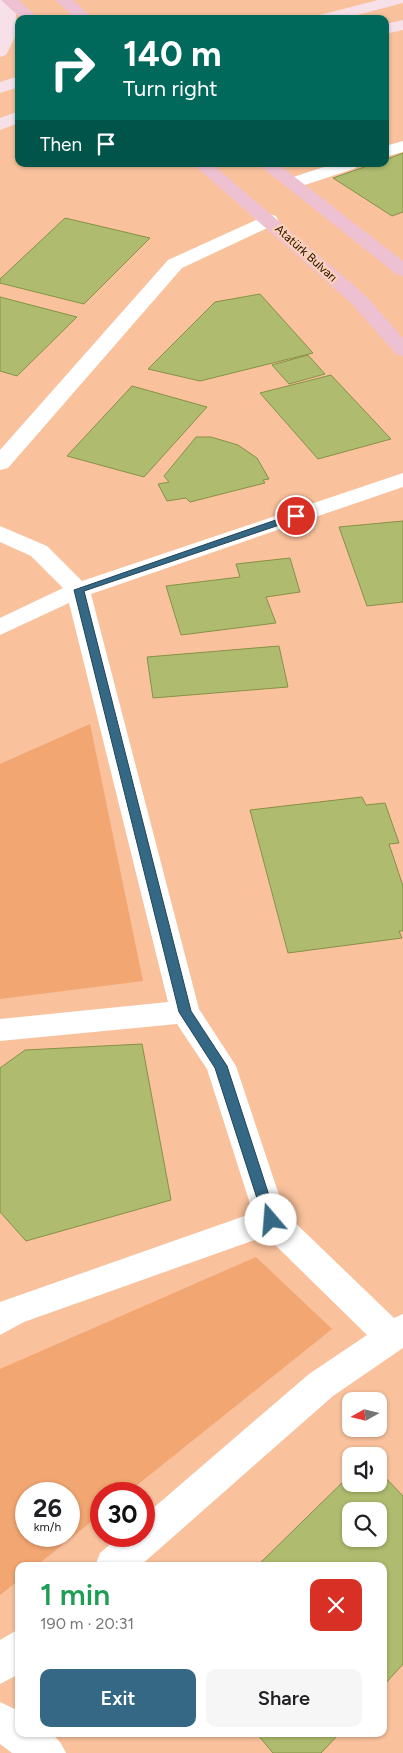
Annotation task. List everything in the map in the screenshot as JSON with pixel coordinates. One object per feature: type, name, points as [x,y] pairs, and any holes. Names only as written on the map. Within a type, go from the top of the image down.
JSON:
[{"type":"main road","points":[[8,0],[27,15]]},
{"type":"main road","points":[[0,52],[9,33],[8,0]]},
{"type":"main road","points":[[63,0],[83,15]]},
{"type":"main road","points":[[338,15],[397,0]]},
{"type":"main road","points":[[389,28],[403,25]]},
{"type":"main road","points":[[0,88],[15,82]]},
{"type":"main road","name":"Atatürk Bulvarı","points":[[206,167],[358,299],[403,350]]},
{"type":"main road","points":[[271,167],[403,270]]},
{"type":"street","points":[[389,151],[403,146]]},
{"type":"street","points":[[293,184],[341,167]]},
{"type":"street","points":[[0,463],[175,264],[202,248],[232,238],[269,220]]},
{"type":"street","points":[[0,627],[78,590],[403,480]]},
{"type":"street","points":[[0,533],[39,552],[78,590],[185,1012],[221,1066],[271,1220],[397,1333],[321,1385],[118,1562]]},
{"type":"street","points":[[0,1030],[185,1012]]},
{"type":"street","points":[[0,1320],[12,1312],[271,1220]]},
{"type":"street","points":[[0,1665],[15,1652]]},
{"type":"street","points":[[0,1721],[15,1731]]},
{"type":"street","points":[[23,1737],[46,1753]]},
{"type":"shaded area","points":[[90,724],[143,981],[0,999],[0,764]]},
{"type":"shaded area","points":[[256,1257],[332,1329],[141,1482],[90,1482],[90,1523],[80,1531],[80,1482],[15,1482],[15,1547],[60,1547],[41,1562],[15,1562],[15,1583],[0,1595],[0,1369]]},
{"type":"building","points":[[403,153],[403,212],[392,216],[333,178],[364,167],[389,167],[389,158]]},
{"type":"building","points":[[65,218],[150,238],[84,304],[0,283],[0,279]]},
{"type":"building","points":[[260,294],[313,353],[200,381],[148,369],[215,302]]},
{"type":"building","points":[[0,297],[77,317],[17,376],[0,371]]},
{"type":"building","points":[[308,355],[325,374],[289,384],[272,365]]},
{"type":"building","points":[[331,375],[391,439],[318,459],[260,393]]},
{"type":"building","points":[[132,386],[207,407],[144,477],[67,456]]},
{"type":"building","points":[[196,437],[211,437],[238,445],[257,458],[269,479],[263,480],[265,483],[190,502],[186,498],[167,501],[158,484],[169,482],[164,476]]},
{"type":"building","points":[[403,521],[403,602],[367,606],[339,527]]},
{"type":"building","points":[[290,558],[300,592],[266,597],[276,623],[181,635],[166,586],[240,577],[236,564]]},
{"type":"building","points":[[279,646],[288,687],[153,698],[147,657]]},
{"type":"building","points":[[362,797],[366,805],[385,803],[399,843],[389,844],[403,886],[403,931],[399,931],[402,938],[288,953],[250,810]]},
{"type":"building","points":[[142,1044],[171,1200],[26,1241],[0,1212],[0,1068],[25,1050]]},
{"type":"building","points":[[387,1479],[403,1496],[403,1664],[387,1682],[387,1562],[261,1562],[342,1483],[342,1492],[387,1492]]},
{"type":"building","points":[[260,1737],[336,1737],[321,1753],[273,1753]]},
{"type":"route","points":[[271,1220],[221,1066],[185,1012],[78,590],[296,516]]}]
